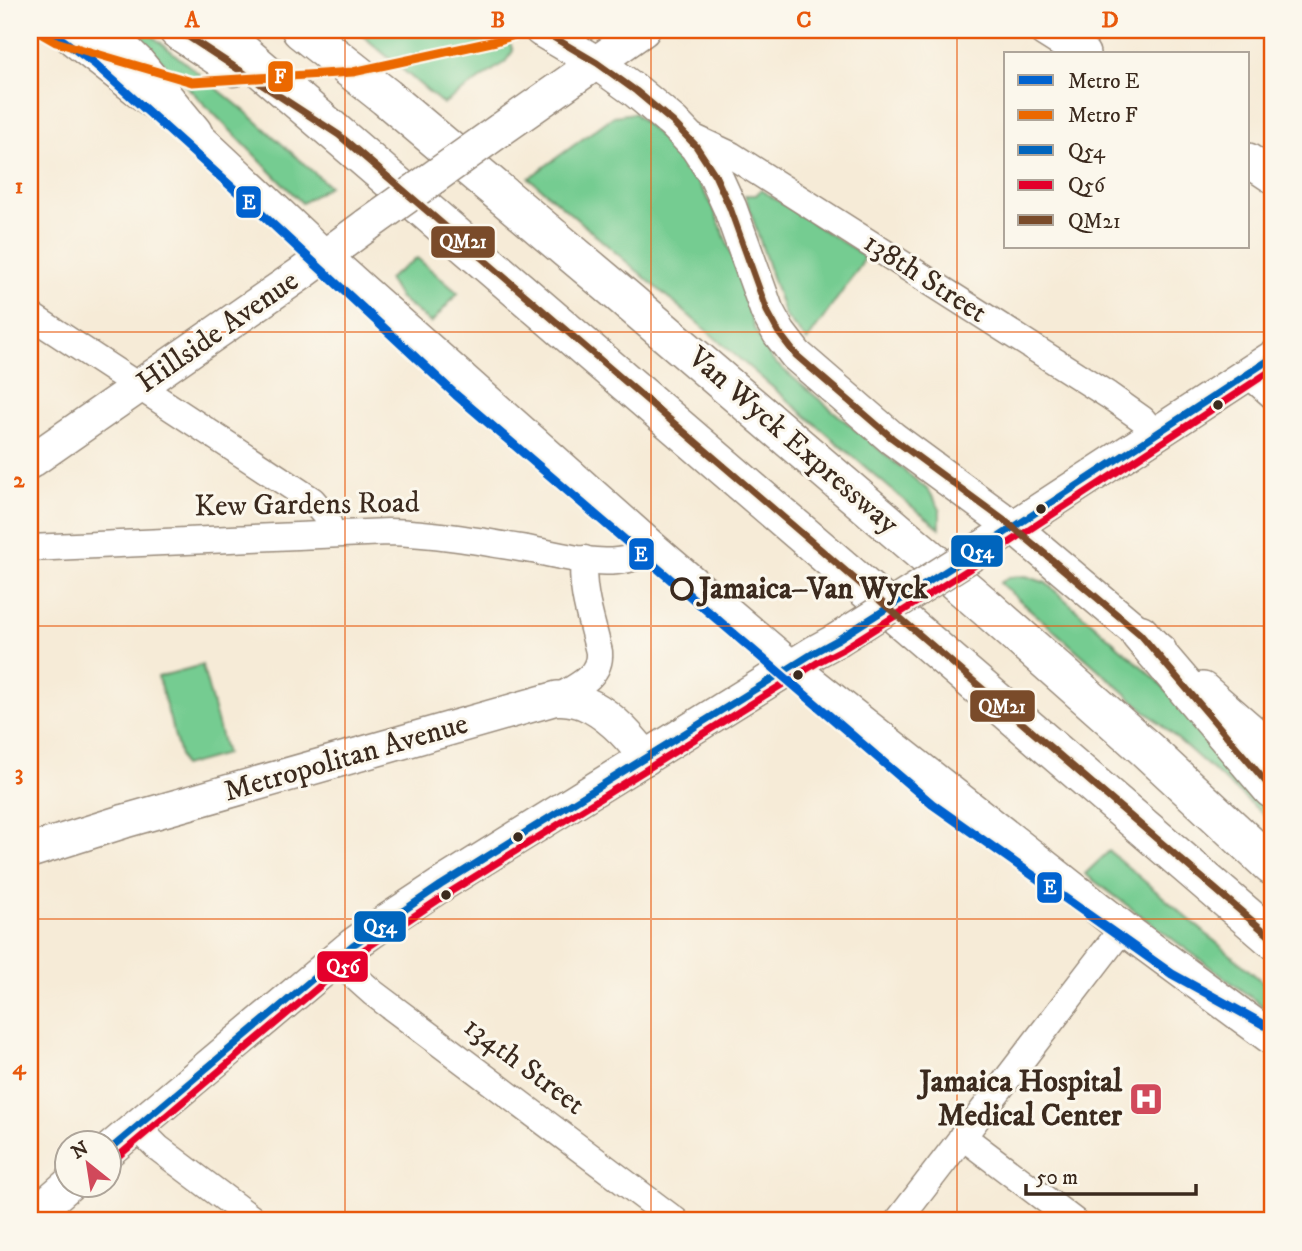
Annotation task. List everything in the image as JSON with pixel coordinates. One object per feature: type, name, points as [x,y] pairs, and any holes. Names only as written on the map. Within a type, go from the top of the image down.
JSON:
[{"type":"highway","points":[[101,30],[136,64],[193,133]]},
{"type":"highway","points":[[178,30],[339,135]]},
{"type":"highway","points":[[216,30],[1272,938]]},
{"type":"highway","name":"Van Wyck Expressway","points":[[301,30],[386,97],[626,299],[987,608],[1146,749],[1272,866]]},
{"type":"highway","points":[[1140,634],[1272,789]]},
{"type":"main road","points":[[62,30],[193,133],[325,257],[652,548],[791,667],[1122,928],[1272,1038]]},
{"type":"main road","points":[[541,30],[636,90],[686,134],[715,175],[730,208],[767,311],[779,334],[796,355],[917,458],[1013,527],[1272,749]]},
{"type":"main road","name":"Hillside Avenue","points":[[30,462],[325,257],[643,30]]},
{"type":"main road","points":[[1045,30],[1080,52]]},
{"type":"main road","points":[[1250,161],[1272,176]]},
{"type":"main road","points":[[122,1139],[387,920],[838,640],[1155,435],[1264,376]]},
{"type":"main road","points":[[557,698],[580,701],[594,709],[626,734],[646,758]]},
{"type":"main road","name":"Metropolitan Avenue","points":[[30,851],[125,821],[557,698]]},
{"type":"main road","points":[[30,1218],[54,1198]]},
{"type":"street","name":"138th Street","points":[[686,134],[731,155],[1097,388],[1133,412],[1150,426],[1155,435]]},
{"type":"street","points":[[30,315],[312,500],[326,514],[332,534]]},
{"type":"street","name":"Kew Gardens Road","points":[[30,548],[408,532],[607,561],[626,560],[652,548]]},
{"type":"street","points":[[557,698],[589,678],[599,663],[599,652],[584,589],[584,559]]},
{"type":"street","points":[[898,1221],[1122,928]]},
{"type":"street","name":"134th Street","points":[[336,960],[373,993],[676,1221]]},
{"type":"street","points":[[137,1127],[158,1148],[255,1221]]},
{"type":"street","points":[[962,1136],[1074,1221]]},
{"type":"green space","points":[[131,30],[145,30],[246,112],[329,186],[302,203]]},
{"type":"green space","points":[[356,30],[491,30],[510,43],[513,51],[505,62],[443,104]]},
{"type":"green space","points":[[634,113],[683,158],[713,207],[736,266],[754,328],[772,360],[929,491],[940,509],[940,528],[906,502],[529,178],[614,116]]},
{"type":"green space","points":[[761,190],[864,256],[861,265],[807,341],[785,316],[745,195],[756,195]]},
{"type":"green space","points":[[417,258],[458,293],[431,323],[399,297],[388,279]]},
{"type":"green space","points":[[1026,576],[1046,583],[1157,680],[1272,808],[1272,822],[1000,583],[1009,577]]},
{"type":"green space","points":[[202,665],[226,754],[183,766],[158,677]]},
{"type":"green space","points":[[1109,851],[1272,990],[1272,1013],[1085,874]]},
{"type":"metro line","name":"F","points":[[35,30],[56,42],[192,82],[353,72],[496,41],[529,30]]},
{"type":"metro line","name":"E","points":[[49,30],[95,64],[456,395],[932,804],[1172,974],[1272,1029]]},
{"type":"transit line","name":"QM21","points":[[178,30],[339,135],[1272,938]]},
{"type":"transit line","name":"QM21","points":[[541,30],[597,63],[636,91],[673,122],[696,146],[715,175],[730,208],[767,311],[796,355],[892,438],[1013,527],[1140,634],[1272,789]]},
{"type":"transit line","name":"Q54","points":[[122,1139],[353,945],[441,885],[837,640],[1272,358]]},
{"type":"transit line","name":"Q56","points":[[122,1153],[359,953],[447,894],[977,564],[1272,370]]},
{"type":"place","name":"Jamaica–Van Wyck","points":[[682,589]]},
{"type":"place","name":"Jamaica Hospital Medical Center","points":[[1146,1099]]}]
